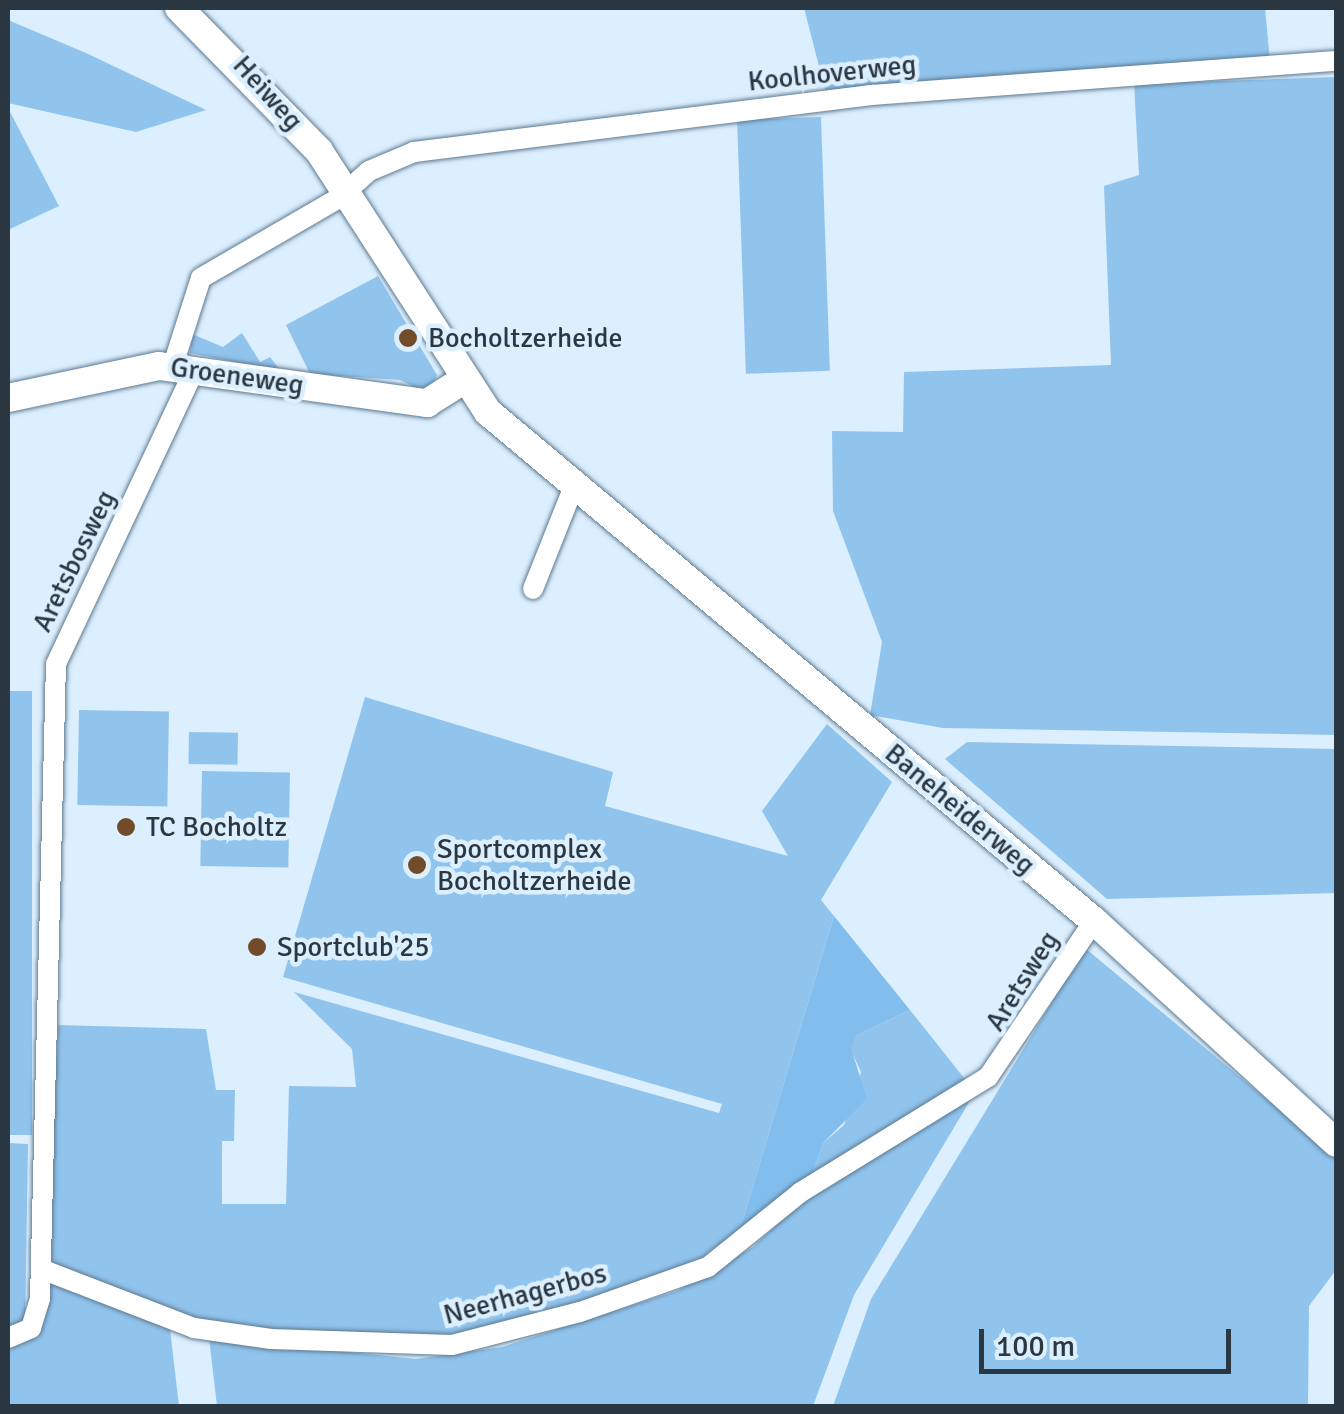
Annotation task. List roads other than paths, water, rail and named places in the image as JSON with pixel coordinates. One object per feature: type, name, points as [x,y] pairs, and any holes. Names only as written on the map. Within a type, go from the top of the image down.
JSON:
[{"type":"street","name":"Heiweg","points":[[178,8],[264,86],[346,190]]},
{"type":"street","name":"Koolhoverweg","points":[[184,368],[201,278],[390,161],[444,146],[898,92],[1336,61]]},
{"type":"street","name":"Baneheiderweg","points":[[346,190],[462,381],[574,486],[1094,921],[1336,1143]]},
{"type":"street","name":"Groeneweg","points":[[8,398],[184,368],[426,403],[462,381]]},
{"type":"street","name":"Aretsbosweg","points":[[41,1269],[56,664],[184,368]]},
{"type":"street","points":[[533,589],[574,486]]},
{"type":"street","name":"Aretsweg","points":[[997,1070],[1094,921]]},
{"type":"street","name":"Neerhagerbos","points":[[41,1269],[208,1331],[452,1346],[708,1267],[801,1192],[997,1070]]},
{"type":"street","points":[[8,1338],[34,1324],[41,1269]]},
{"type":"place","name":"Bocholtzerheide","points":[[408,338]]},
{"type":"place","name":"TC Bocholtz","points":[[126,827]]},
{"type":"place","name":"Sportcomplex Bocholtzerheide","points":[[417,865]]},
{"type":"place","name":"Sportclub'25","points":[[257,947]]}]
